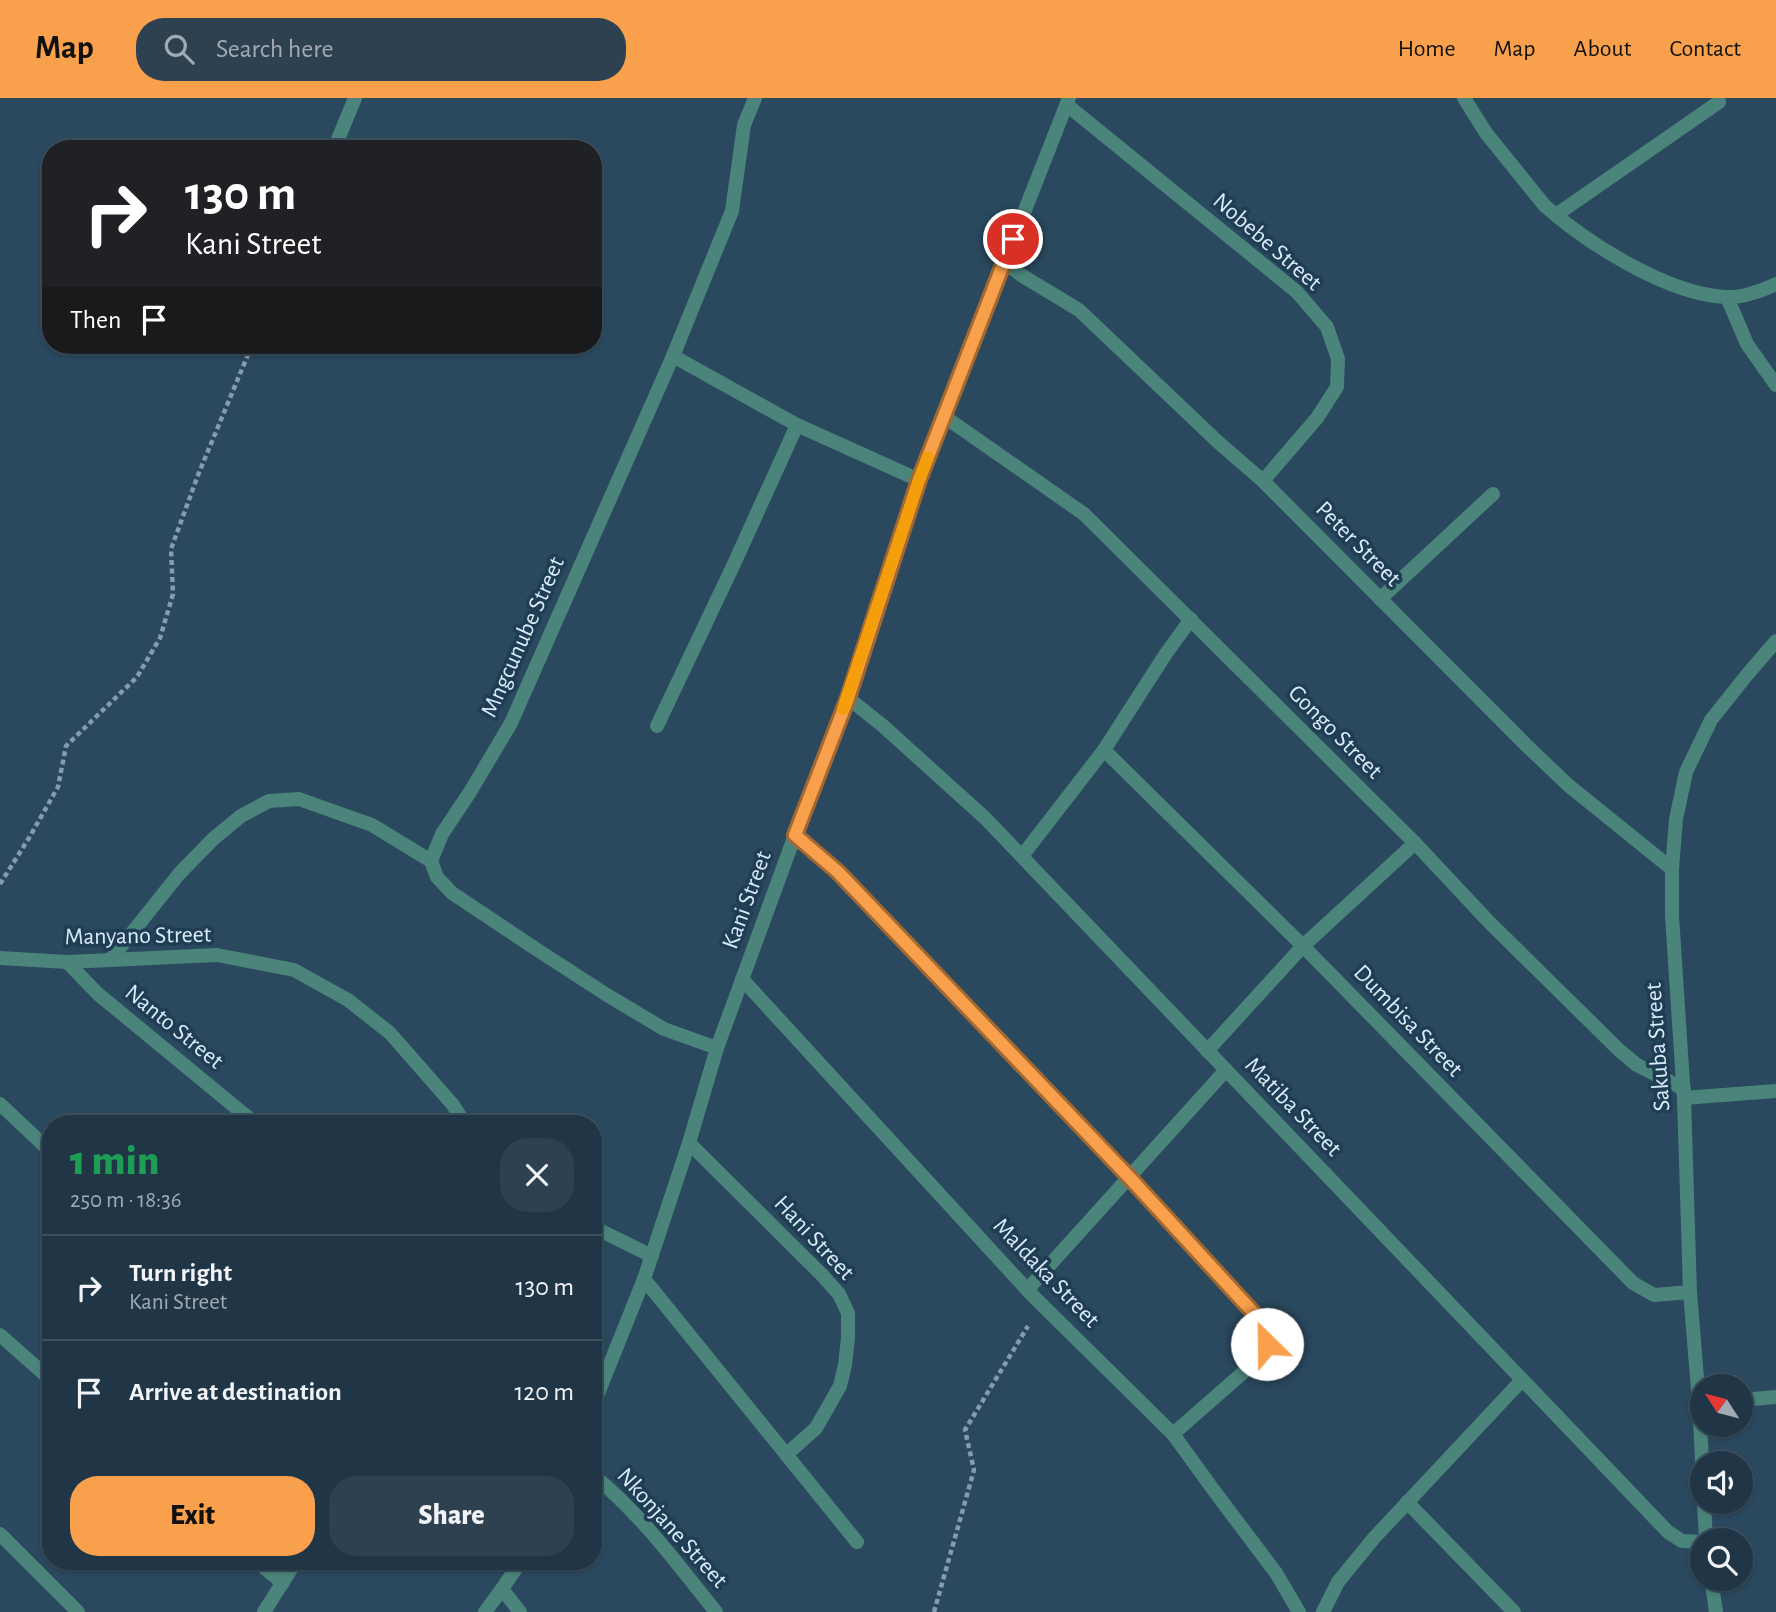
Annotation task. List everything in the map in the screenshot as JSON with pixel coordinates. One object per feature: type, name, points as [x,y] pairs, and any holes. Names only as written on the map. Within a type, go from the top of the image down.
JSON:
[{"type":"street","points":[[338,140],[355,98]]},
{"type":"street","name":"Mngcunube Street","points":[[431,862],[442,834],[511,723],[673,356],[732,211],[744,125],[755,98]]},
{"type":"street","points":[[1464,98],[1486,133],[1545,206],[1610,254],[1693,292],[1727,298],[1762,291],[1776,284]]},
{"type":"street","name":"Kani Street","points":[[602,1384],[652,1256],[741,979],[848,698],[919,480],[1068,101]]},
{"type":"street","name":"Nobebe Street","points":[[1068,101],[1297,292],[1327,327],[1338,359],[1338,387],[1317,418],[1264,481]]},
{"type":"street","points":[[1556,215],[1719,102]]},
{"type":"street","name":"Peter Street","points":[[1004,262],[1079,310],[1218,442],[1264,481],[1525,744],[1617,827],[1672,869]]},
{"type":"street","points":[[1727,298],[1747,344],[1776,385]]},
{"type":"street","points":[[673,356],[797,425],[919,480]]},
{"type":"street","name":"Gongo Street","points":[[945,417],[1084,514],[1620,1051],[1637,1065],[1684,1094]]},
{"type":"street","points":[[656,726],[797,425]]},
{"type":"street","points":[[1380,599],[1493,494]]},
{"type":"street","points":[[1022,856],[1104,750],[1165,654],[1191,619]]},
{"type":"street","name":"Sakuba Street","points":[[1698,1374],[1690,1292],[1684,1094],[1672,916],[1676,819],[1686,772],[1711,720],[1776,641]]},
{"type":"street","name":"Matiba Street","points":[[848,698],[985,818],[1668,1532],[1682,1541],[1690,1541]]},
{"type":"street","name":"Dumbisa Street","points":[[1104,750],[1304,946],[1633,1283],[1654,1295],[1690,1292]]},
{"type":"street","points":[[111,959],[179,874],[213,839],[241,816],[270,801],[299,799],[372,825],[431,862],[438,877],[452,893],[607,995],[664,1029],[717,1048]]},
{"type":"street","points":[[795,835],[838,872],[1129,1177],[1261,1321],[1267,1344],[1262,1356],[1173,1434]]},
{"type":"street","points":[[1207,1051],[1304,946],[1415,843]]},
{"type":"street","name":"Manyano Street","points":[[0,958],[67,962],[216,955],[294,970],[348,1000],[390,1033],[459,1115]]},
{"type":"street","name":"Nanto Street","points":[[67,962],[98,994],[245,1115]]},
{"type":"street","name":"Maldaka Street","points":[[741,979],[1042,1304],[1173,1434],[1276,1573],[1299,1612]]},
{"type":"street","points":[[1028,1289],[1226,1070]]},
{"type":"street","points":[[1684,1094],[1776,1091]]},
{"type":"street","points":[[0,1104],[42,1144]]},
{"type":"street","name":"Hani Street","points":[[689,1143],[822,1275],[839,1294],[848,1313],[848,1338],[840,1386],[816,1427],[787,1454]]},
{"type":"street","points":[[602,1231],[652,1256]]},
{"type":"street","points":[[644,1279],[857,1542]]},
{"type":"street","points":[[0,1335],[42,1372]]},
{"type":"street","points":[[1323,1612],[1338,1582],[1374,1538],[1522,1380]]},
{"type":"street","points":[[1754,1399],[1776,1397]]},
{"type":"street","name":"Nkonjane Street","points":[[602,1483],[663,1546],[716,1612]]},
{"type":"street","points":[[1407,1502],[1514,1612]]},
{"type":"street","points":[[0,1534],[78,1612]]},
{"type":"street","points":[[267,1570],[283,1583]]},
{"type":"street","points":[[264,1612],[291,1570]]},
{"type":"street","points":[[485,1612],[515,1570]]},
{"type":"street","points":[[502,1589],[520,1612]]},
{"type":"street","points":[[1713,1591],[1716,1612]]},
{"type":"path","points":[[0,884],[58,787],[66,746],[137,677],[160,638],[173,594],[171,549],[198,475],[249,354]]},
{"type":"path","points":[[934,1612],[974,1469],[965,1430],[1042,1304]]},
{"type":"slow traffic","points":[[843,709],[928,457]]},
{"type":"route","points":[[1013,239],[919,480],[848,698],[795,835],[838,872],[1129,1177],[1261,1321],[1267,1344]]}]
